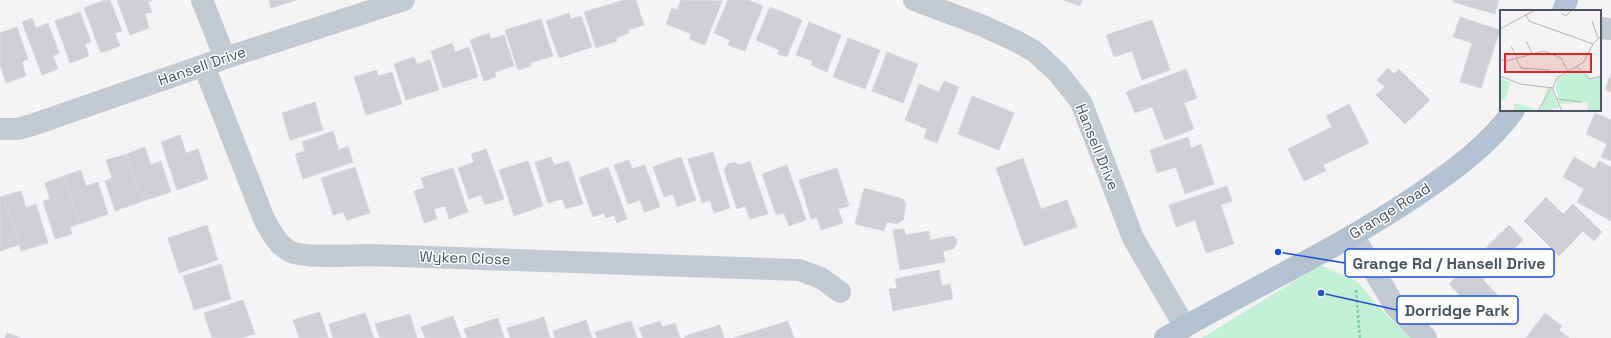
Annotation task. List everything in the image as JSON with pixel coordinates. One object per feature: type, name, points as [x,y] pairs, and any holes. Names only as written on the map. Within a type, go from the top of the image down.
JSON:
[{"type":"main road","points":[[1563,10],[1567,0]]},
{"type":"main road","name":"Grange Road","points":[[1165,338],[1354,235],[1408,201],[1445,176],[1472,155],[1498,130],[1513,111]]},
{"type":"street","points":[[202,0],[225,58]]},
{"type":"street","name":"Hansell Drive","points":[[0,129],[17,129],[32,125],[225,58],[404,0]]},
{"type":"street","name":"Hansell Drive","points":[[914,0],[981,25],[1018,42],[1034,51],[1058,73],[1081,102],[1133,238],[1185,327]]},
{"type":"street","points":[[1601,28],[1611,29]]},
{"type":"street","name":"Wyken Close","points":[[204,66],[264,220],[272,234],[281,244],[294,253],[311,255],[371,255],[799,270],[821,278],[840,292]]},
{"type":"street","points":[[1354,235],[1394,305],[1426,338]]},
{"type":"path","points":[[1360,338],[1355,276],[1370,265]]},
{"type":"green space","points":[[1320,265],[1357,281],[1378,306],[1411,338],[1202,338]]},
{"type":"building","points":[[105,0],[110,0],[122,31],[115,33],[120,46],[101,53],[84,8]]},
{"type":"building","points":[[117,0],[153,0],[148,2],[152,12],[145,14],[149,28],[130,35]]},
{"type":"building","points":[[269,0],[296,0],[271,8]]},
{"type":"building","points":[[624,0],[636,0],[644,25],[628,30],[629,33],[616,38],[617,41],[596,48],[584,12]]},
{"type":"building","points":[[681,0],[722,1],[705,45],[690,39],[691,34],[666,24],[672,8],[677,10]]},
{"type":"building","points":[[728,0],[748,0],[763,6],[745,51],[728,45],[730,40],[714,33]]},
{"type":"building","points":[[1063,0],[1082,0],[1080,6]]},
{"type":"building","points":[[1454,0],[1499,0],[1495,14],[1453,2]]},
{"type":"building","points":[[770,7],[802,20],[787,57],[778,54],[779,50],[756,40]]},
{"type":"building","points":[[80,12],[91,42],[85,44],[89,56],[70,63],[55,21]]},
{"type":"building","points":[[569,13],[571,19],[581,16],[592,47],[559,58],[546,21]]},
{"type":"building","points":[[1460,17],[1500,30],[1481,88],[1460,82],[1472,43],[1453,37]]},
{"type":"building","points":[[32,18],[36,28],[48,23],[59,53],[53,56],[58,69],[42,75],[22,22]]},
{"type":"building","points":[[541,19],[553,56],[530,63],[531,66],[518,70],[505,30]]},
{"type":"building","points":[[1152,20],[1170,70],[1142,80],[1132,51],[1114,57],[1106,35]]},
{"type":"building","points":[[809,22],[841,35],[827,72],[811,65],[813,61],[796,55]]},
{"type":"building","points":[[17,27],[28,59],[22,62],[26,76],[6,83],[0,65],[0,33]]},
{"type":"building","points":[[489,33],[491,39],[504,35],[514,66],[495,72],[496,77],[484,81],[470,40]]},
{"type":"building","points":[[848,38],[880,50],[865,89],[833,77]]},
{"type":"building","points":[[452,43],[455,52],[469,47],[478,77],[443,88],[431,51]]},
{"type":"building","points":[[887,52],[918,64],[903,103],[872,91]]},
{"type":"building","points":[[414,57],[417,64],[430,60],[439,90],[406,100],[394,64]]},
{"type":"building","points":[[1388,68],[1394,74],[1399,69],[1430,100],[1405,124],[1376,95],[1385,87],[1377,80]]},
{"type":"building","points":[[1186,69],[1197,98],[1184,103],[1194,129],[1165,140],[1152,107],[1135,113],[1126,92]]},
{"type":"building","points":[[377,70],[378,76],[392,72],[402,104],[366,115],[354,77]]},
{"type":"building","points":[[1611,74],[1611,92],[1605,89]]},
{"type":"building","points":[[944,81],[959,87],[937,143],[924,138],[927,129],[905,120],[919,84],[939,92]]},
{"type":"building","points":[[972,96],[1014,113],[999,150],[958,134]]},
{"type":"building","points":[[315,102],[323,130],[290,140],[282,113]]},
{"type":"building","points":[[1349,104],[1369,143],[1323,165],[1326,171],[1304,181],[1288,149],[1332,127],[1326,116]]},
{"type":"building","points":[[1595,113],[1611,120],[1611,161],[1601,157],[1607,144],[1586,134]]},
{"type":"building","points":[[333,131],[339,150],[348,146],[353,162],[303,179],[295,154],[305,151],[302,142]]},
{"type":"building","points":[[180,135],[186,153],[198,149],[208,179],[177,190],[161,142]]},
{"type":"building","points":[[1188,137],[1191,148],[1201,144],[1214,184],[1185,194],[1176,167],[1157,173],[1150,150]]},
{"type":"building","points":[[145,147],[151,165],[161,161],[171,192],[143,201],[127,154]]},
{"type":"building","points":[[486,149],[504,199],[485,205],[481,195],[469,199],[458,168],[474,162],[471,154]]},
{"type":"building","points":[[713,152],[730,208],[714,213],[710,200],[702,203],[688,159]]},
{"type":"building","points":[[127,154],[143,201],[115,211],[105,181],[112,178],[106,160]]},
{"type":"building","points":[[551,157],[554,165],[569,161],[583,204],[566,209],[562,199],[548,203],[535,162]]},
{"type":"building","points":[[681,157],[696,200],[677,207],[673,194],[664,197],[653,167]]},
{"type":"building","points":[[1574,157],[1595,169],[1599,161],[1611,167],[1611,221],[1577,202],[1584,189],[1563,177]]},
{"type":"building","points":[[1023,158],[1041,209],[1067,200],[1077,227],[1024,246],[996,168]]},
{"type":"building","points":[[629,160],[632,169],[645,165],[660,207],[644,212],[640,200],[628,204],[614,165]]},
{"type":"building","points":[[528,161],[543,206],[514,216],[499,170]]},
{"type":"building","points":[[750,161],[768,214],[750,219],[745,206],[737,209],[724,170],[728,164],[735,162],[739,165]]},
{"type":"building","points":[[787,165],[806,220],[789,226],[784,213],[776,215],[762,174]]},
{"type":"building","points":[[355,167],[370,213],[347,220],[343,212],[333,215],[321,178]]},
{"type":"building","points":[[608,167],[627,219],[617,223],[614,215],[606,218],[604,213],[593,217],[579,178]]},
{"type":"building","points":[[453,168],[468,212],[449,219],[445,206],[434,209],[437,219],[424,223],[414,191],[424,188],[421,178]]},
{"type":"building","points":[[837,168],[849,206],[838,209],[843,223],[821,230],[817,217],[811,219],[799,180]]},
{"type":"building","points":[[81,170],[86,186],[98,182],[108,214],[79,224],[64,176]]},
{"type":"building","points":[[64,176],[79,224],[70,227],[72,234],[55,239],[43,201],[50,199],[45,183]]},
{"type":"building","points":[[1227,186],[1232,201],[1221,205],[1234,244],[1206,253],[1195,220],[1176,227],[1169,205]]},
{"type":"building","points":[[864,188],[903,199],[906,204],[903,220],[897,224],[887,222],[884,231],[855,224]]},
{"type":"building","points":[[21,191],[26,208],[36,204],[48,243],[21,251],[3,196]]},
{"type":"building","points":[[3,196],[19,245],[0,251],[0,197]]},
{"type":"building","points":[[1546,197],[1563,214],[1573,204],[1602,232],[1594,241],[1583,231],[1559,256],[1524,221]]},
{"type":"building","points":[[207,225],[218,260],[179,273],[168,238]]},
{"type":"building","points":[[1509,225],[1523,240],[1483,280],[1507,305],[1488,324],[1449,284]]},
{"type":"building","points":[[904,229],[906,235],[929,231],[930,240],[953,236],[956,239],[957,244],[953,249],[943,251],[945,262],[900,270],[893,230]]},
{"type":"building","points":[[221,264],[231,299],[194,310],[183,276]]},
{"type":"building","points":[[939,270],[942,286],[950,284],[953,299],[893,311],[889,289],[897,288],[895,279]]},
{"type":"building","points":[[243,300],[255,334],[241,338],[212,338],[204,313]]},
{"type":"building","points":[[320,312],[328,338],[299,338],[293,320]]},
{"type":"building","points":[[365,313],[374,338],[333,338],[329,324]]},
{"type":"building","points":[[1545,313],[1562,326],[1559,330],[1569,338],[1526,338]]},
{"type":"building","points":[[410,314],[417,338],[380,338],[375,324]]},
{"type":"building","points":[[453,316],[461,338],[425,338],[421,327]]},
{"type":"building","points":[[544,317],[550,338],[510,338],[507,328]]},
{"type":"building","points":[[498,318],[504,338],[467,338],[464,329]]},
{"type":"building","points":[[586,320],[592,338],[555,338],[553,331]]},
{"type":"building","points":[[631,321],[637,338],[597,338],[595,332]]},
{"type":"building","points":[[660,321],[662,327],[675,323],[680,338],[643,338],[639,328]]},
{"type":"building","points":[[788,321],[794,338],[733,338]]},
{"type":"building","points":[[720,325],[724,338],[685,338],[685,336]]},
{"type":"building","points":[[7,333],[21,338],[5,338]]},
{"type":"place","name":"Grange Rd / Hansell Drive","points":[[1278,252]]},
{"type":"place","name":"Dorridge Park","points":[[1321,293]]}]
